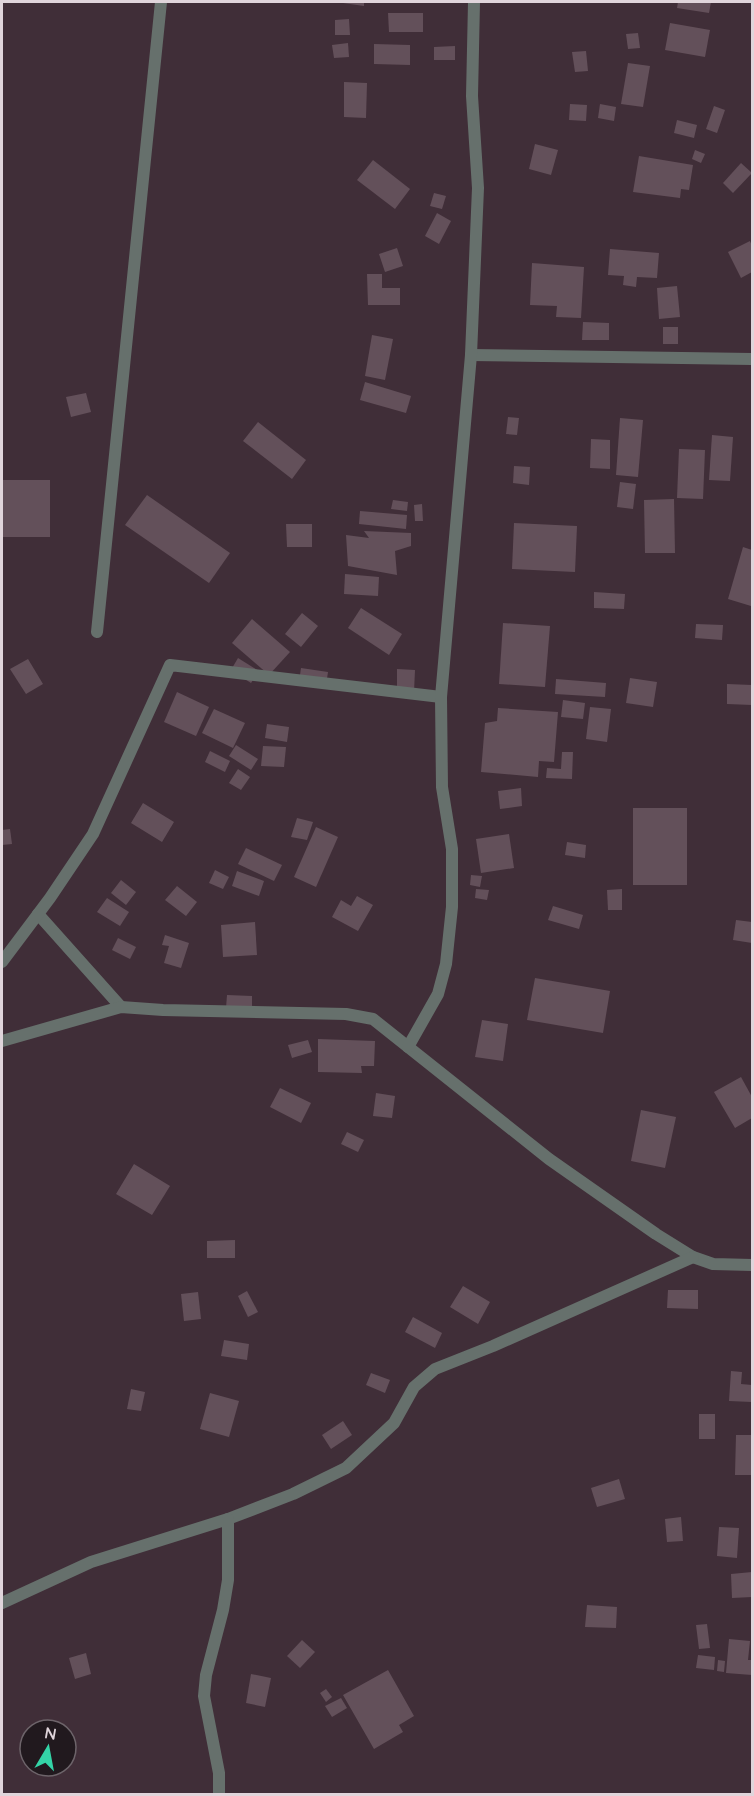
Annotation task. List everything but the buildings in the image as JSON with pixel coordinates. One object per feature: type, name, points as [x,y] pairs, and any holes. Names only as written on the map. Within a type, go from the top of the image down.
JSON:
[{"type":"street","points":[[97,632],[161,2]]},
{"type":"street","points":[[408,1047],[438,994],[446,964],[452,907],[452,849],[442,787],[441,697],[471,355],[478,188],[472,96],[474,2]]},
{"type":"street","points":[[471,355],[753,359]]},
{"type":"street","points":[[2,962],[93,834],[170,665],[441,697]]},
{"type":"street","points":[[38,914],[121,1006]]},
{"type":"street","points":[[2,1041],[121,1006],[163,1010],[346,1014],[373,1019],[549,1159],[629,1216],[693,1257],[713,1264],[753,1265]]},
{"type":"street","points":[[2,1603],[91,1562],[228,1519],[292,1494],[346,1468],[394,1423],[414,1387],[435,1369],[493,1347],[693,1257]]},
{"type":"street","points":[[219,1794],[219,1773],[204,1696],[206,1675],[228,1580],[228,1519]]}]
